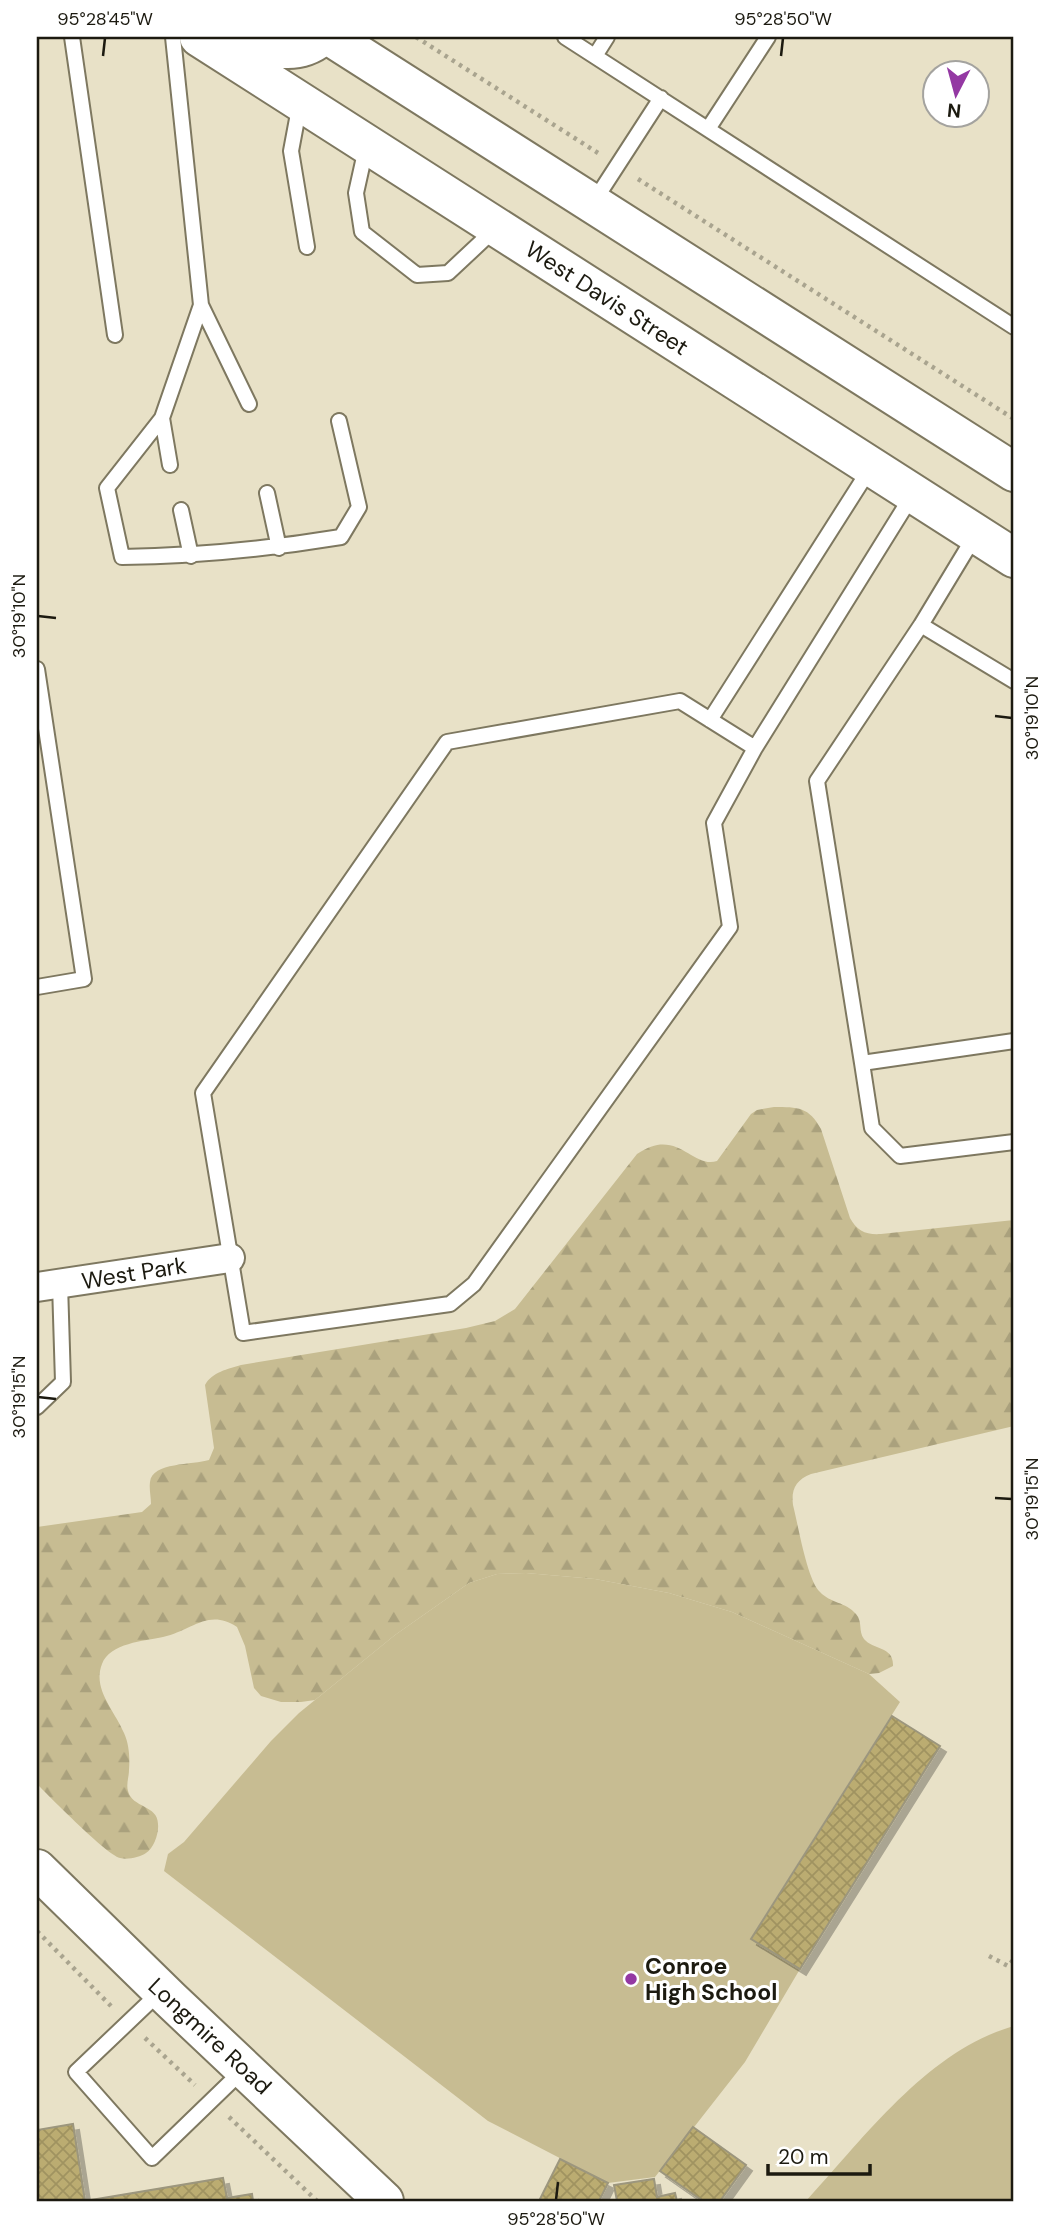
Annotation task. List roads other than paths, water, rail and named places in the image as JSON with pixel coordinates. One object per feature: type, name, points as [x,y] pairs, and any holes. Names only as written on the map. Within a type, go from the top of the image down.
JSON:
[{"type":"main road","name":"West Davis Street","points":[[199,37],[1014,558]]},
{"type":"main road","points":[[249,37],[266,46],[282,50],[311,45],[321,37]]},
{"type":"main road","points":[[331,37],[1014,472]]},
{"type":"main road","points":[[893,481],[958,492],[1014,528]]},
{"type":"main road","name":"Longmire Road","points":[[37,1869],[384,2201]]},
{"type":"street","name":"West Park","points":[[49,1286],[230,1258]]},
{"type":"lane","points":[[72,37],[115,335]]},
{"type":"lane","points":[[173,37],[201,305],[249,404]]},
{"type":"lane","points":[[565,37],[1014,327]]},
{"type":"lane","points":[[595,56],[607,37]]},
{"type":"lane","points":[[708,129],[768,37]]},
{"type":"lane","points":[[593,203],[661,98]]},
{"type":"lane","points":[[300,102],[291,151],[307,247]]},
{"type":"lane","points":[[367,145],[356,193],[362,232],[417,275],[448,273],[497,227]]},
{"type":"lane","points":[[201,305],[162,418],[107,488],[122,558],[191,556],[279,548],[341,537],[359,507],[339,421]]},
{"type":"lane","points":[[162,418],[170,465]]},
{"type":"lane","points":[[710,720],[893,481]]},
{"type":"lane","points":[[755,748],[680,701],[447,742],[203,1093],[243,1333],[450,1304],[474,1284],[730,927],[714,823],[755,748],[893,481]]},
{"type":"lane","points":[[267,494],[279,548]]},
{"type":"lane","points":[[181,510],[191,556]]},
{"type":"lane","points":[[976,534],[921,625],[817,781],[872,1128],[900,1156],[1014,1142]]},
{"type":"lane","points":[[921,625],[1014,681]]},
{"type":"lane","points":[[37,669],[84,979],[37,986]]},
{"type":"lane","points":[[862,1063],[1014,1041]]},
{"type":"lane","points":[[37,1407],[63,1382],[49,1286]]},
{"type":"lane","points":[[162,1991],[76,2073],[152,2158],[244,2069]]},
{"type":"place","name":"Conroe High School","points":[[631,1979]]}]
